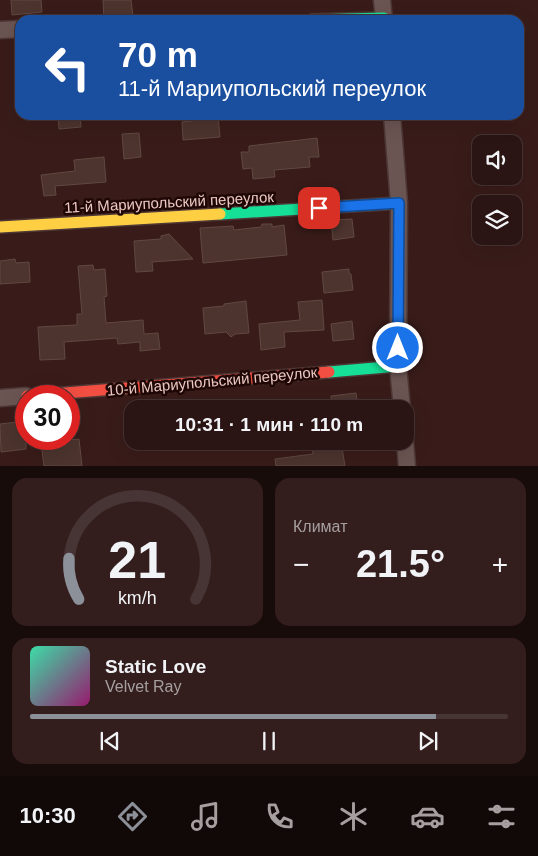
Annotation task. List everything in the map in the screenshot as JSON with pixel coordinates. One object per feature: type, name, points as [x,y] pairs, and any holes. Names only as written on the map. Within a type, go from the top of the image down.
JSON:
[{"type":"street","points":[[382,0],[384,15]]},
{"type":"street","points":[[0,30],[15,29]]},
{"type":"street","points":[[392,120],[399,203],[398,366],[401,400]]},
{"type":"street","name":"11-й Мариупольский переулок","points":[[0,227],[399,203]]},
{"type":"street","name":"10-й Мариупольский переулок","points":[[80,392],[398,366]]},
{"type":"street","name":"10-й Мариупольский переулок","points":[[0,398],[15,397]]},
{"type":"street","points":[[406,450],[407,466]]},
{"type":"building","points":[[11,0],[41,0],[42,12],[12,15]]},
{"type":"building","points":[[103,0],[131,0],[133,15],[104,15]]},
{"type":"building","points":[[58,120],[80,120],[81,127],[59,129]]},
{"type":"building","points":[[218,120],[220,137],[183,140],[182,122]]},
{"type":"building","points":[[139,133],[141,157],[124,159],[122,134]]},
{"type":"building","points":[[317,138],[319,157],[309,157],[310,167],[274,170],[275,177],[253,179],[252,168],[243,169],[241,152],[249,152],[249,146]]},
{"type":"building","points":[[104,157],[106,182],[55,186],[56,195],[44,196],[41,175],[75,171],[74,160]]},
{"type":"building","points":[[352,219],[354,237],[333,240],[331,220]]},
{"type":"building","points":[[262,224],[272,224],[272,227],[284,225],[287,255],[203,263],[200,228],[233,226],[234,230],[261,227]]},
{"type":"building","points":[[169,234],[193,259],[152,262],[153,271],[136,272],[134,241],[161,239],[161,236]]},
{"type":"building","points":[[15,259],[16,263],[29,262],[30,282],[0,284],[0,261]]},
{"type":"building","points":[[93,265],[94,270],[105,269],[107,296],[104,297],[106,323],[143,320],[144,334],[158,333],[160,349],[140,351],[140,342],[118,344],[117,338],[64,342],[65,359],[40,360],[38,327],[77,325],[77,314],[82,314],[78,266]]},
{"type":"building","points":[[349,269],[353,290],[324,293],[322,272]]},
{"type":"building","points":[[322,300],[324,330],[284,332],[285,347],[261,350],[259,324],[300,320],[298,302]]},
{"type":"building","points":[[246,301],[249,333],[235,334],[231,337],[226,332],[205,334],[203,308]]},
{"type":"building","points":[[352,321],[354,339],[333,341],[331,324]]},
{"type":"building","points":[[356,393],[357,400],[331,400],[331,396]]},
{"type":"building","points":[[15,422],[15,450],[18,450],[1,452],[0,424]]},
{"type":"building","points":[[80,448],[82,466],[44,466],[42,450],[80,450]]},
{"type":"building","points":[[312,450],[342,450],[345,466],[276,466],[275,459],[313,454]]},
{"type":"traffic: fast","points":[[220,214],[399,203]]},
{"type":"traffic: fast","points":[[329,372],[398,366]]},
{"type":"traffic: slow","points":[[0,227],[220,214]]},
{"type":"traffic: jam","points":[[80,392],[329,372]]},
{"type":"route","points":[[319,208],[399,203],[398,348]]}]
